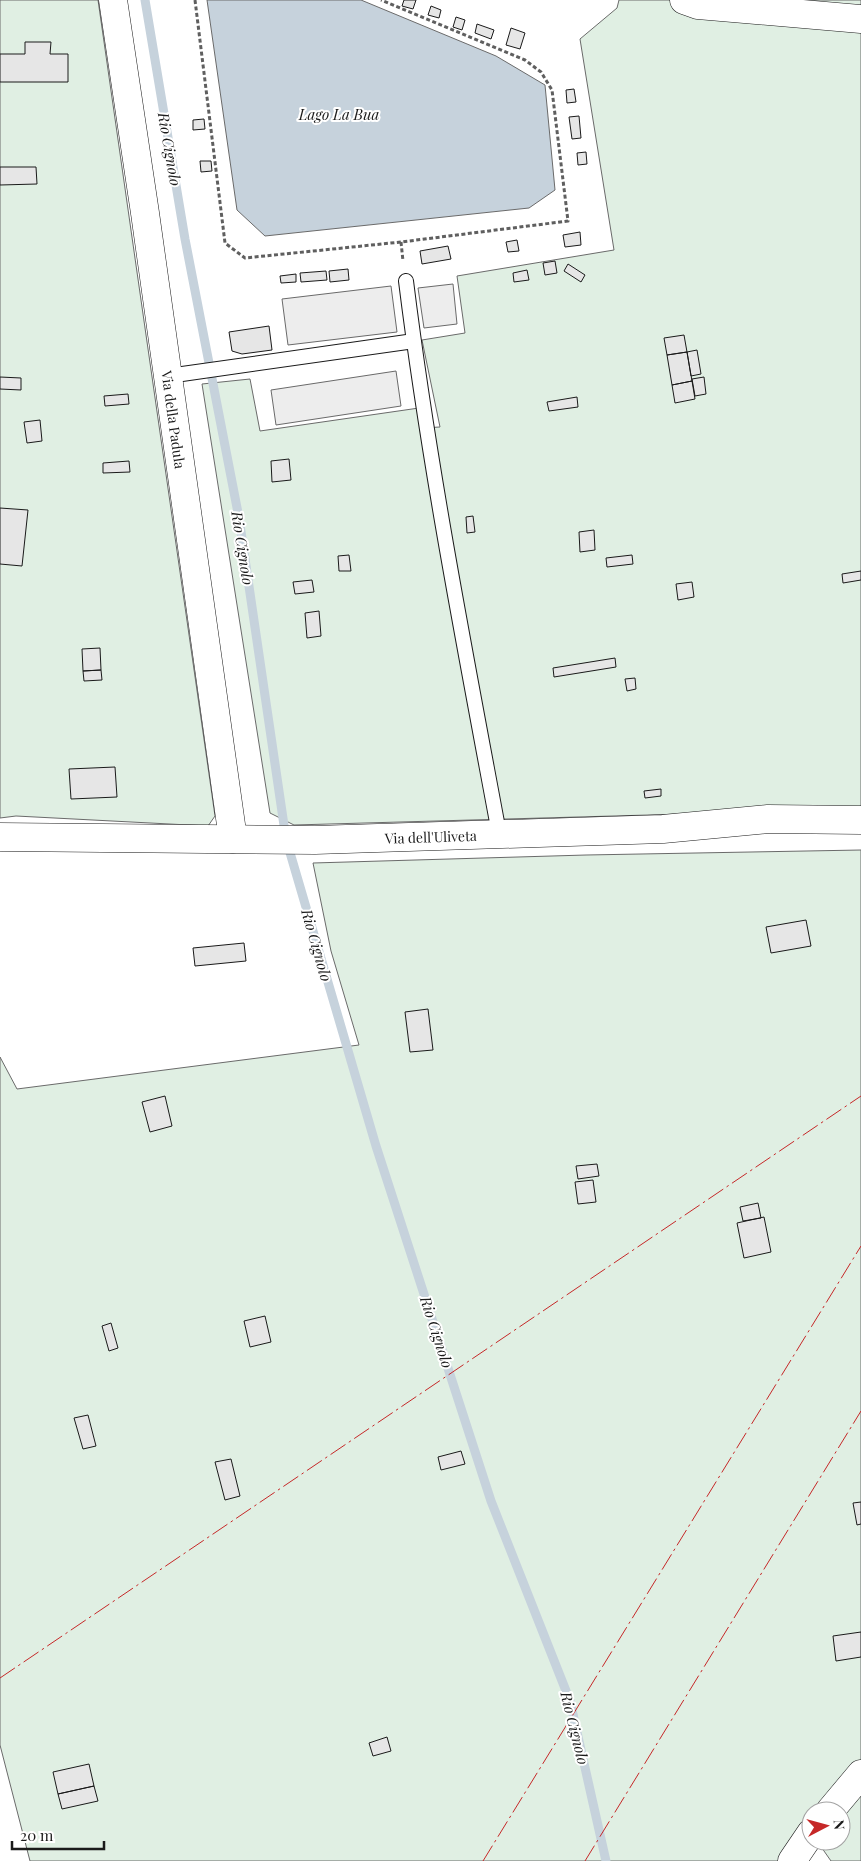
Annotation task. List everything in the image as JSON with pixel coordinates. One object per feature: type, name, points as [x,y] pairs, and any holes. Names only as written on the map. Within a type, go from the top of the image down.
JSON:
[{"type":"street","name":"Via della Padula","points":[[113,0],[179,374],[233,839]]},
{"type":"street","points":[[684,0],[698,6],[861,16]]},
{"type":"street","name":"Via dell'Uliveta","points":[[0,837],[315,840],[663,829],[768,819],[861,820]]},
{"type":"street","points":[[838,1801],[861,1774]]},
{"type":"street","points":[[792,1861],[801,1848]]},
{"type":"lane","points":[[406,281],[451,572],[500,833]]},
{"type":"lane","points":[[179,374],[414,341]]},
{"type":"path","points":[[195,0],[225,243],[245,258],[401,242],[568,221],[552,90],[541,72],[525,60],[381,0]]},
{"type":"green space","points":[[0,0],[98,0],[215,816],[208,826],[16,816],[0,818]]},
{"type":"green space","points":[[619,0],[861,0],[861,809],[294,825],[270,813],[202,384],[250,379],[260,431],[419,408],[422,428],[440,427],[422,340],[465,333],[457,276],[614,250],[580,39],[617,8]]},
{"type":"green space","points":[[861,850],[861,1861],[831,1861],[824,1851],[851,1851],[851,1801],[801,1801],[802,1851],[796,1861],[30,1861],[0,1745],[0,1057],[17,1089],[359,1045],[331,951],[313,863],[586,855]]},
{"type":"shaded area","points":[[453,284],[457,324],[424,328],[418,288]]},
{"type":"shaded area","points":[[391,286],[397,332],[288,345],[282,299]]},
{"type":"shaded area","points":[[396,371],[401,406],[276,425],[271,390]]},
{"type":"water","name":"Lago La Bua","points":[[207,0],[361,0],[496,56],[545,85],[555,190],[529,208],[265,236],[237,210]]},
{"type":"building","points":[[404,0],[416,0],[413,9],[402,6]]},
{"type":"building","points":[[431,6],[441,10],[439,18],[428,15]]},
{"type":"building","points":[[456,17],[465,20],[462,30],[453,27]]},
{"type":"building","points":[[477,24],[494,30],[491,39],[475,33]]},
{"type":"building","points":[[511,28],[525,33],[520,49],[506,45]]},
{"type":"building","points":[[25,42],[51,42],[50,54],[68,54],[68,82],[0,82],[0,54],[25,54]]},
{"type":"building","points":[[574,89],[576,102],[567,103],[566,90]]},
{"type":"building","points":[[579,116],[581,138],[572,139],[569,117]]},
{"type":"building","points":[[204,119],[205,129],[193,130],[193,120]]},
{"type":"building","points":[[586,152],[587,164],[578,165],[577,153]]},
{"type":"building","points":[[200,161],[211,161],[212,171],[201,172]]},
{"type":"building","points":[[0,167],[36,167],[37,184],[0,185]]},
{"type":"building","points":[[580,232],[581,245],[565,247],[563,235]]},
{"type":"building","points":[[517,240],[519,251],[508,252],[506,242]]},
{"type":"building","points":[[448,246],[451,259],[422,264],[420,251]]},
{"type":"building","points":[[555,261],[557,273],[545,275],[543,263]]},
{"type":"building","points":[[568,264],[585,275],[581,282],[564,271]]},
{"type":"building","points":[[348,269],[349,280],[330,282],[329,271]]},
{"type":"building","points":[[527,270],[529,280],[514,282],[513,273]]},
{"type":"building","points":[[326,271],[327,280],[301,282],[300,273]]},
{"type":"building","points":[[296,274],[296,282],[281,283],[280,276]]},
{"type":"building","points":[[269,326],[272,350],[242,354],[232,351],[229,332]]},
{"type":"building","points":[[684,335],[687,352],[667,355],[664,338]]},
{"type":"building","points":[[697,350],[701,374],[691,376],[687,352]]},
{"type":"building","points":[[687,352],[692,381],[672,385],[667,355]]},
{"type":"building","points":[[0,377],[21,378],[21,390],[0,389]]},
{"type":"building","points":[[704,377],[706,394],[695,396],[692,379]]},
{"type":"building","points":[[692,381],[695,399],[675,403],[672,385]]},
{"type":"building","points":[[128,394],[129,404],[105,406],[104,396]]},
{"type":"building","points":[[577,397],[578,407],[549,411],[547,402]]},
{"type":"building","points":[[40,420],[42,441],[27,443],[24,422]]},
{"type":"building","points":[[289,459],[291,480],[272,482],[271,461]]},
{"type":"building","points":[[129,461],[130,472],[103,473],[103,463]]},
{"type":"building","points":[[0,508],[28,510],[22,566],[0,564]]},
{"type":"building","points":[[473,516],[475,532],[467,533],[466,517]]},
{"type":"building","points":[[594,530],[595,550],[580,552],[579,532]]},
{"type":"building","points":[[349,555],[351,571],[339,571],[338,556]]},
{"type":"building","points":[[632,555],[633,564],[607,567],[606,558]]},
{"type":"building","points":[[861,571],[861,580],[843,583],[842,574]]},
{"type":"building","points":[[312,580],[314,592],[295,594],[293,582]]},
{"type":"building","points":[[692,582],[694,597],[678,600],[676,584]]},
{"type":"building","points":[[319,611],[321,636],[307,638],[305,613]]},
{"type":"building","points":[[100,648],[101,670],[83,671],[82,649]]},
{"type":"building","points":[[615,658],[616,667],[554,677],[553,668]]},
{"type":"building","points":[[101,670],[102,680],[84,681],[83,671]]},
{"type":"building","points":[[635,678],[636,689],[627,691],[625,679]]},
{"type":"building","points":[[115,767],[117,797],[71,799],[69,769]]},
{"type":"building","points":[[661,789],[661,796],[645,798],[644,791]]},
{"type":"building","points":[[806,920],[811,946],[771,953],[766,927]]},
{"type":"building","points":[[244,943],[246,961],[195,966],[193,948]]},
{"type":"building","points":[[428,1009],[433,1050],[410,1052],[405,1012]]},
{"type":"building","points":[[165,1096],[172,1126],[150,1132],[142,1102]]},
{"type":"building","points":[[597,1164],[599,1176],[578,1179],[576,1166]]},
{"type":"building","points":[[593,1180],[596,1202],[578,1204],[575,1182]]},
{"type":"building","points":[[758,1203],[761,1218],[743,1221],[740,1207]]},
{"type":"building","points":[[764,1217],[771,1252],[744,1258],[737,1223]]},
{"type":"building","points":[[265,1316],[271,1342],[250,1347],[244,1321]]},
{"type":"building","points":[[111,1323],[118,1348],[109,1351],[102,1326]]},
{"type":"building","points":[[88,1415],[96,1446],[83,1449],[74,1418]]},
{"type":"building","points":[[461,1451],[465,1464],[441,1470],[438,1457]]},
{"type":"building","points":[[231,1459],[240,1496],[225,1500],[215,1462]]},
{"type":"building","points":[[861,1502],[861,1524],[857,1525],[853,1503]]},
{"type":"building","points":[[861,1632],[861,1657],[836,1661],[833,1636]]},
{"type":"building","points":[[387,1737],[391,1751],[373,1756],[369,1743]]},
{"type":"building","points":[[89,1764],[94,1786],[58,1794],[53,1772]]},
{"type":"building","points":[[94,1786],[98,1801],[62,1809],[58,1794]]},
{"type":"waterway","name":"Rio Cignolo","points":[[145,0],[185,239],[239,518],[286,839],[376,1146],[491,1501],[570,1701],[606,1861]]},
{"type":"power","points":[[0,1678],[861,1096]]},
{"type":"power","points":[[483,1861],[861,1246]]},
{"type":"power","points":[[585,1861],[861,1411]]}]
